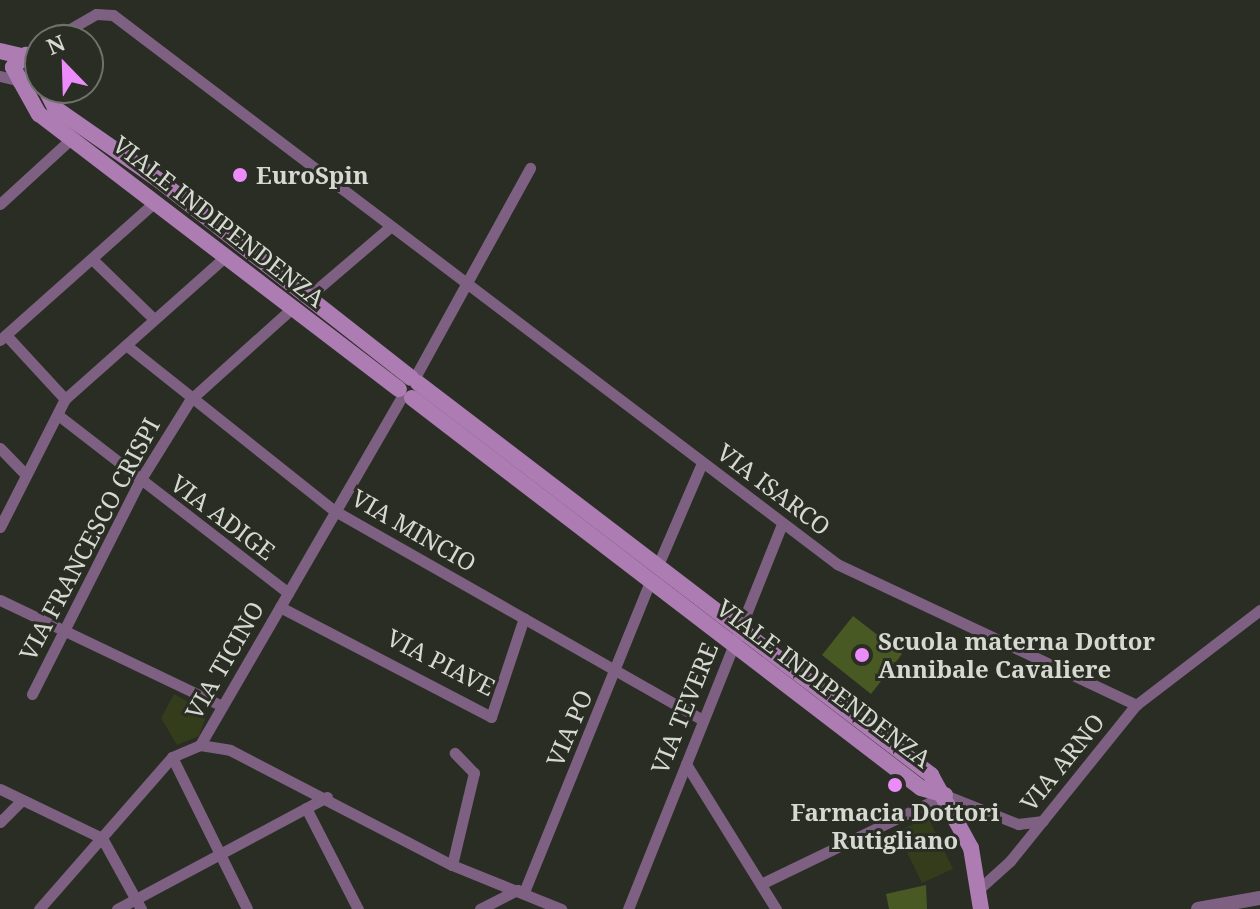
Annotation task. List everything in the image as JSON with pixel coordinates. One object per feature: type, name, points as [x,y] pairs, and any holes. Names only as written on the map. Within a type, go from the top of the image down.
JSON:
[{"type":"main road","points":[[0,51],[24,55]]},
{"type":"main road","name":"VIALE INDIPENDENZA","points":[[11,77],[39,114],[292,308],[409,387],[655,572],[740,628],[931,775],[945,795]]},
{"type":"main road","name":"VIALE INDIPENDENZA","points":[[53,104],[308,297],[409,387]]},
{"type":"main road","name":"VIALE INDIPENDENZA","points":[[655,572],[734,644],[921,788],[945,795]]},
{"type":"main road","points":[[945,795],[971,848],[981,909]]},
{"type":"street","name":"VIA ISARCO","points":[[84,22],[113,15],[782,524],[869,583],[1136,705]]},
{"type":"street","points":[[80,24],[84,22]]},
{"type":"street","points":[[0,204],[72,138]]},
{"type":"street","name":"VIA TICINO","points":[[39,909],[172,757],[200,745],[409,387],[530,168]]},
{"type":"street","points":[[65,399],[3,338],[155,202]]},
{"type":"street","points":[[308,297],[391,226]]},
{"type":"street","points":[[0,527],[65,399],[226,256]]},
{"type":"street","points":[[92,259],[154,319]]},
{"type":"street","name":"VIA FRANCESCO CRISPI","points":[[32,694],[139,482],[190,400],[292,308]]},
{"type":"street","name":"VIA MINCIO","points":[[126,345],[190,400],[335,511],[703,720]]},
{"type":"street","name":"VIA ADIGE","points":[[58,415],[139,482],[288,593]]},
{"type":"street","points":[[0,448],[26,475]]},
{"type":"street","name":"VIA PO","points":[[520,891],[617,671],[702,463]]},
{"type":"street","name":"VIA TEVERE","points":[[628,909],[782,524]]},
{"type":"street","points":[[0,600],[64,634],[222,706]]},
{"type":"street","name":"VIA PIAVE","points":[[280,607],[491,717],[524,618]]},
{"type":"street","name":"VIA ARNO","points":[[979,889],[1043,821],[1136,705],[1260,610]]},
{"type":"street","points":[[200,745],[230,750],[327,797],[452,865],[561,909]]},
{"type":"street","points":[[452,865],[474,773],[455,753]]},
{"type":"street","points":[[172,757],[247,909]]},
{"type":"street","points":[[686,764],[763,883],[776,909]]},
{"type":"street","points":[[0,789],[102,838],[138,904]]},
{"type":"street","points":[[763,883],[945,795],[1018,824],[1043,821]]},
{"type":"street","points":[[117,909],[138,904],[327,797]]},
{"type":"street","points":[[0,822],[22,800]]},
{"type":"street","points":[[306,808],[358,909]]},
{"type":"street","points":[[480,909],[520,891]]},
{"type":"street","points":[[1198,909],[1260,898]]},
{"type":"green space","points":[[174,694],[207,713],[199,736],[177,745],[161,718]]},
{"type":"green space","points":[[928,817],[953,869],[922,883],[897,832]]},
{"type":"building","name":"Scuola materna Dottor Annibale Cavaliere","points":[[853,616],[902,654],[871,694],[822,655]]},
{"type":"building","points":[[926,885],[927,909],[889,909],[886,894]]},
{"type":"place","name":"EuroSpin","points":[[240,175]]},
{"type":"place","name":"Scuola materna Dottor Annibale Cavaliere","points":[[862,655]]},
{"type":"place","name":"Farmacia Dottori Rutigliano","points":[[895,785]]}]
